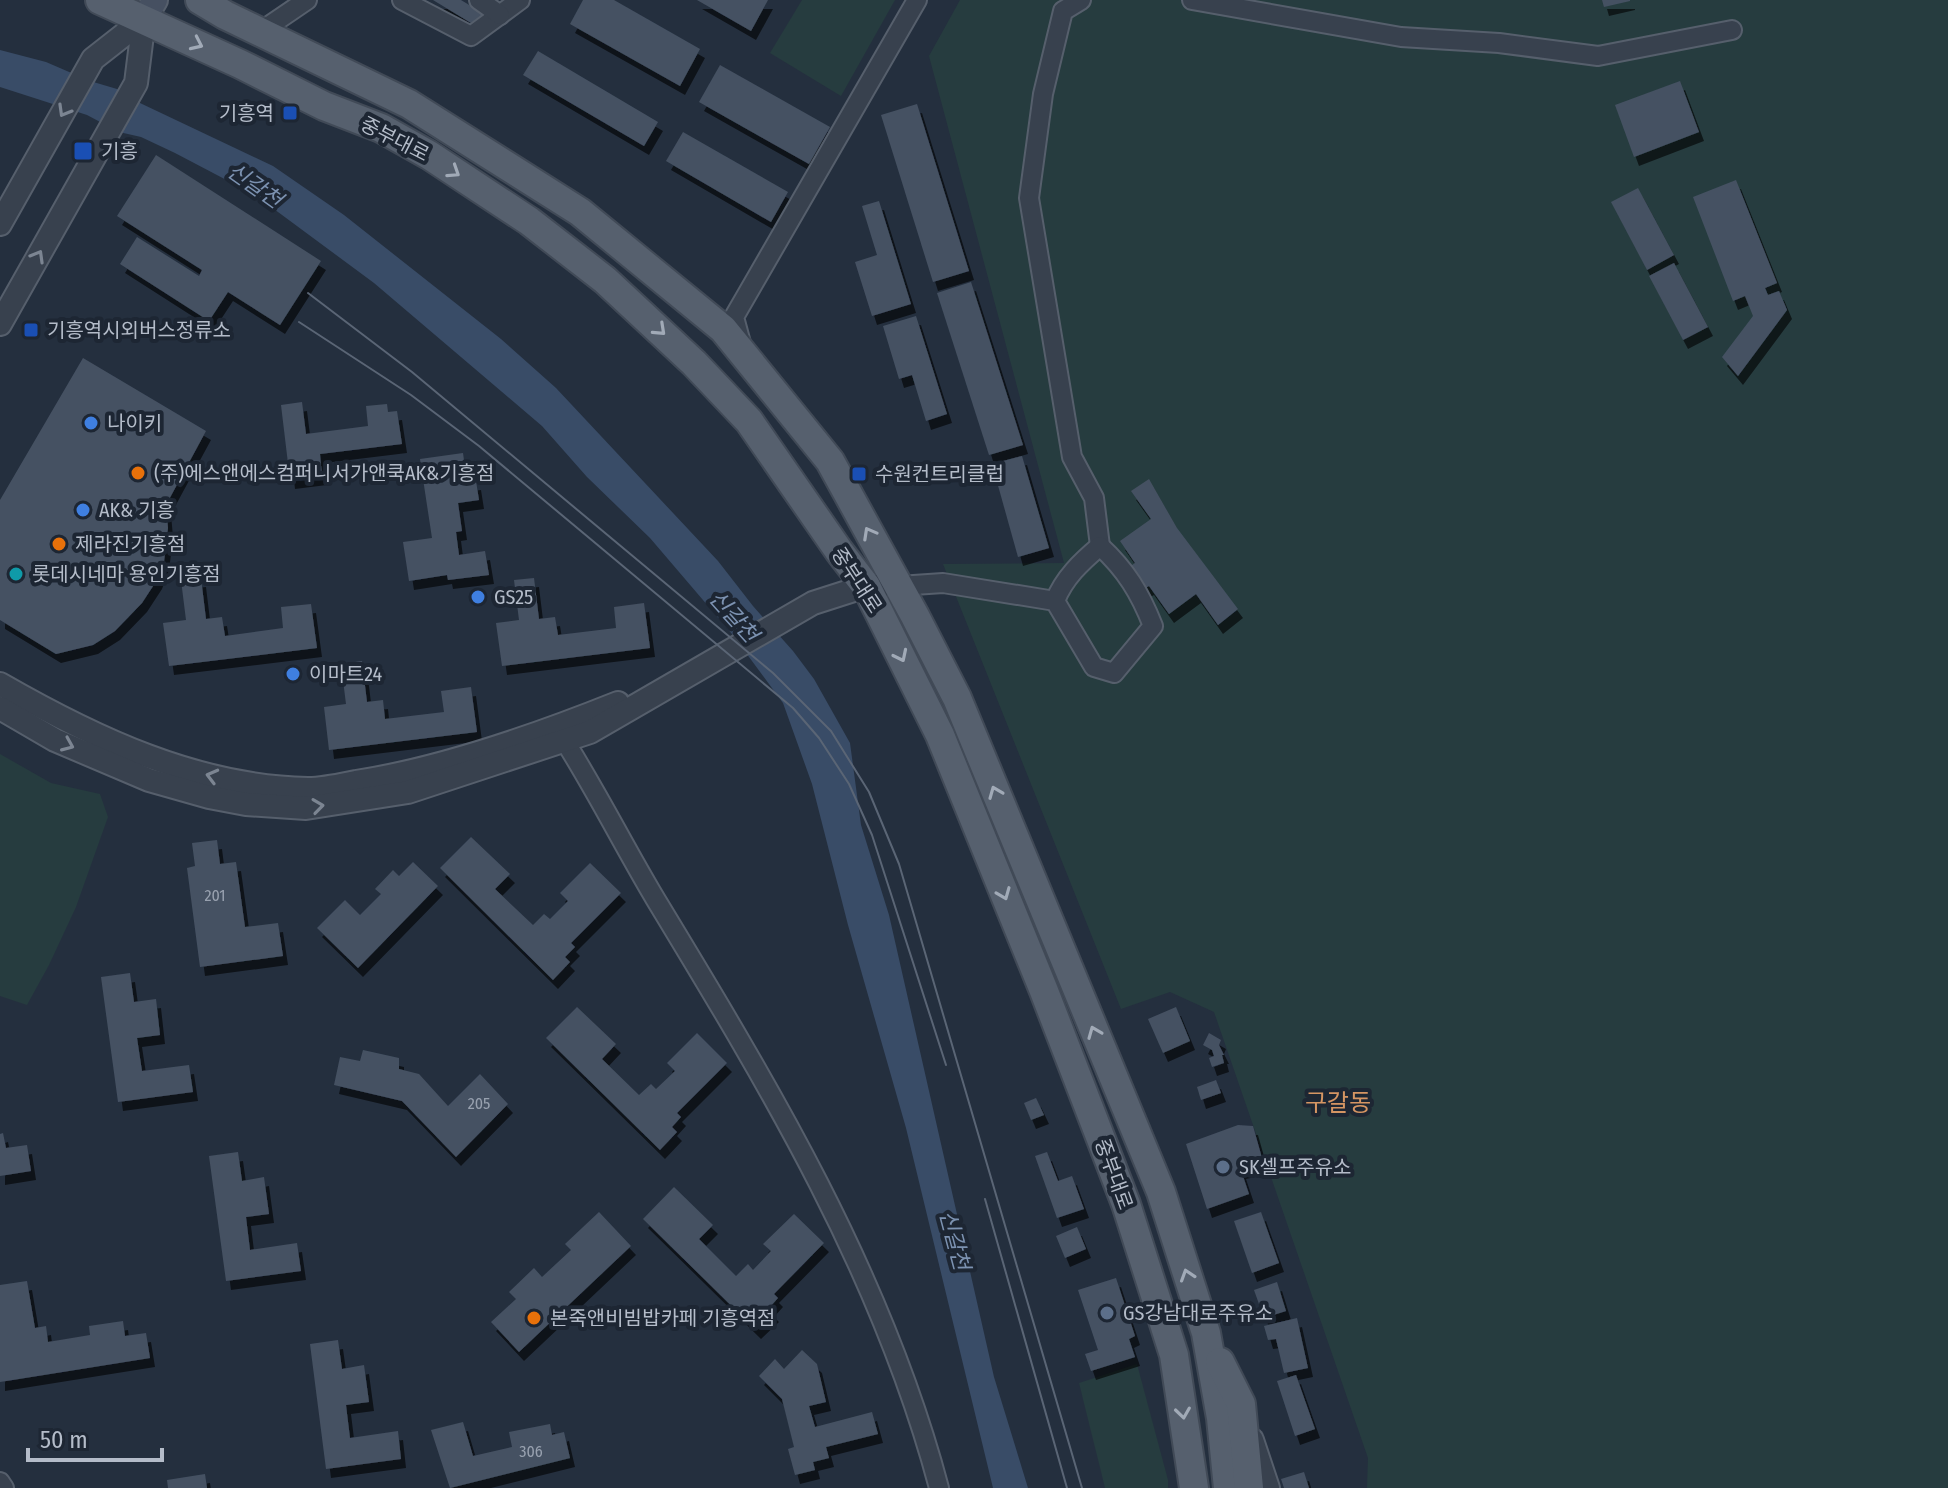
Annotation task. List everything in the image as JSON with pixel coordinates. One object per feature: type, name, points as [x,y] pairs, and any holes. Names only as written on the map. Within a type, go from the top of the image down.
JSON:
[{"type":"main road","name":"중부대로","points":[[100,0],[150,10],[324,106],[381,128],[417,148],[529,221],[605,280],[694,363],[749,421],[866,586],[940,735],[1126,1204],[1174,1355],[1194,1488]]},
{"type":"main road","name":"중부대로","points":[[200,0],[409,104],[580,212],[723,329],[830,461],[957,698],[1161,1192],[1206,1333],[1221,1418],[1228,1488]]},
{"type":"main road","points":[[1206,1333],[1241,1404],[1249,1488]]},
{"type":"street","points":[[260,32],[307,0]]},
{"type":"street","points":[[402,0],[471,36],[520,0]]},
{"type":"street","points":[[479,0],[500,15]]},
{"type":"street","points":[[744,355],[734,317],[917,0]]},
{"type":"street","points":[[1055,601],[1094,667],[1114,673],[1153,626],[1140,593],[1120,564],[1100,546],[1094,498],[1072,457],[1029,198],[1043,94],[1063,11],[1081,0]]},
{"type":"street","points":[[1192,0],[1239,4],[1401,37],[1499,43],[1598,56],[1732,30]]},
{"type":"street","points":[[1,219],[93,59],[150,10]]},
{"type":"street","points":[[0,324],[136,83],[150,10]]},
{"type":"street","points":[[692,304],[734,317]]},
{"type":"street","points":[[1055,601],[1061,587],[1080,562],[1100,546]]},
{"type":"street","points":[[0,684],[71,724],[158,760],[256,785],[311,789],[405,775],[560,733],[590,732],[813,603],[866,586],[943,583],[1055,601]]},
{"type":"street","points":[[0,708],[55,740],[149,780],[246,804],[306,808],[408,792],[560,733]]},
{"type":"street","points":[[560,733],[728,1016],[821,1187],[867,1282],[907,1386],[939,1488]]},
{"type":"street","points":[[1241,1404],[1268,1488]]},
{"type":"street","points":[[0,1482],[4,1488]]},
{"type":"green space","points":[[802,0],[895,0],[841,96],[770,53]]},
{"type":"green space","points":[[960,0],[1948,0],[1948,1488],[1367,1488],[1368,1458],[1214,1012],[1170,992],[1121,1009],[943,564],[1064,563],[929,56]]},
{"type":"green space","points":[[0,754],[51,783],[100,794],[108,817],[76,907],[27,1005],[0,996]]},
{"type":"green space","points":[[1137,1364],[1168,1488],[1105,1488],[1079,1383]]},
{"type":"water","name":"신갈천","points":[[0,50],[46,62],[117,89],[273,166],[344,215],[501,339],[556,388],[718,561],[814,679],[850,743],[861,825],[889,915],[994,1377],[1028,1488],[993,1488],[906,1128],[848,925],[812,784],[783,703],[732,634],[650,538],[587,477],[542,426],[374,283],[255,195],[175,153],[141,137],[119,132],[87,115],[0,87]]},
{"type":"building","points":[[433,0],[461,0],[484,14],[471,23]]},
{"type":"building","points":[[583,0],[614,0],[700,49],[680,86],[570,24]]},
{"type":"building","points":[[697,0],[768,0],[751,31]]},
{"type":"building","points":[[1602,0],[1630,0],[1630,1],[1604,7]]},
{"type":"building","points":[[538,51],[658,122],[644,146],[523,75]]},
{"type":"building","points":[[720,65],[830,127],[809,164],[699,102]]},
{"type":"building","points":[[1680,81],[1699,132],[1634,157],[1615,105]]},
{"type":"building","points":[[917,104],[969,271],[933,282],[881,115]]},
{"type":"building","points":[[683,132],[788,192],[771,222],[666,161]]},
{"type":"building","name":"기흥","points":[[156,155],[321,261],[280,325],[228,292],[209,321],[120,264],[137,237],[199,276],[202,270],[117,216]]},
{"type":"building","points":[[1736,180],[1777,283],[1765,288],[1768,295],[1779,291],[1787,310],[1738,376],[1722,357],[1753,316],[1745,296],[1733,301],[1693,197]]},
{"type":"building","points":[[1638,188],[1674,255],[1647,270],[1611,202]]},
{"type":"building","points":[[879,201],[911,304],[872,316],[855,262],[877,255],[862,206]]},
{"type":"building","points":[[1674,263],[1708,327],[1683,340],[1649,276]]},
{"type":"building","points":[[971,282],[1023,445],[989,455],[937,293]]},
{"type":"building","points":[[916,316],[947,414],[926,421],[912,375],[899,379],[883,326]]},
{"type":"building","name":"AK& 기흥","points":[[83,358],[206,431],[166,505],[168,528],[164,562],[142,603],[115,631],[93,645],[56,654],[0,620],[0,500]]},
{"type":"building","points":[[302,402],[306,434],[368,426],[366,406],[387,404],[388,412],[397,411],[402,444],[320,454],[322,476],[290,480],[281,405]]},
{"type":"building","points":[[463,453],[467,482],[476,481],[479,500],[458,503],[462,531],[456,532],[459,555],[485,551],[489,575],[448,580],[447,575],[409,581],[403,542],[432,538],[420,459]]},
{"type":"building","points":[[1022,456],[1049,548],[1018,557],[992,464]]},
{"type":"building","points":[[1149,479],[1177,528],[1238,609],[1218,625],[1196,594],[1169,614],[1149,586],[1136,593],[1122,572],[1135,563],[1120,541],[1151,519],[1131,491]]},
{"type":"building","points":[[201,578],[206,619],[222,617],[225,636],[283,628],[281,607],[311,604],[317,648],[169,666],[163,623],[186,620],[181,580]]},
{"type":"building","points":[[534,578],[539,619],[555,617],[558,635],[616,628],[614,607],[644,603],[650,648],[502,666],[496,623],[519,620],[514,580]]},
{"type":"building","points":[[362,661],[367,702],[383,700],[385,719],[444,712],[441,691],[471,687],[477,732],[329,750],[324,707],[346,704],[341,664]]},
{"type":"building","points":[[471,837],[510,874],[495,889],[533,925],[544,914],[550,919],[568,901],[560,893],[590,863],[621,893],[571,943],[575,947],[565,957],[570,962],[553,980],[440,868]]},
{"type":"building","points":[[217,840],[220,864],[236,862],[245,927],[278,923],[283,956],[200,967],[187,868],[195,866],[192,843]]},
{"type":"building","points":[[413,862],[438,886],[358,968],[317,928],[345,900],[360,915],[381,894],[375,889],[393,870],[399,876]]},
{"type":"building","points":[[130,973],[134,1002],[156,999],[160,1035],[137,1038],[142,1071],[189,1065],[193,1092],[118,1102],[101,977]]},
{"type":"building","points":[[577,1007],[616,1044],[602,1059],[639,1095],[651,1084],[656,1089],[675,1071],[667,1063],[697,1033],[727,1063],[677,1113],[681,1117],[672,1127],[677,1132],[660,1150],[546,1038]]},
{"type":"building","points":[[1176,1007],[1190,1041],[1163,1053],[1148,1019]]},
{"type":"building","points":[[1209,1033],[1221,1040],[1219,1045],[1224,1055],[1224,1063],[1212,1067],[1209,1058],[1214,1056],[1212,1050],[1203,1045]]},
{"type":"building","points":[[363,1050],[399,1058],[399,1069],[419,1074],[448,1106],[480,1074],[508,1104],[456,1157],[402,1101],[334,1085],[340,1057],[360,1061]]},
{"type":"building","points":[[1216,1080],[1221,1093],[1201,1100],[1197,1087]]},
{"type":"building","points":[[1036,1098],[1044,1115],[1031,1120],[1024,1103]]},
{"type":"building","name":"SK셀프주유소","points":[[1238,1125],[1253,1126],[1264,1165],[1241,1170],[1249,1194],[1207,1209],[1186,1144]]},
{"type":"building","points":[[3,1133],[6,1148],[27,1145],[31,1171],[0,1176],[0,1134]]},
{"type":"building","points":[[238,1152],[242,1181],[264,1177],[269,1214],[246,1217],[250,1250],[297,1243],[301,1271],[226,1281],[209,1156]]},
{"type":"building","points":[[1047,1152],[1058,1181],[1072,1176],[1084,1209],[1057,1218],[1035,1156]]},
{"type":"building","points":[[674,1187],[713,1225],[699,1239],[736,1276],[748,1264],[753,1270],[771,1251],[763,1244],[794,1214],[824,1243],[774,1294],[778,1298],[769,1308],[774,1313],[756,1330],[643,1219]]},
{"type":"building","points":[[599,1212],[631,1246],[519,1352],[491,1322],[516,1299],[509,1292],[534,1268],[542,1277],[571,1250],[565,1244]]},
{"type":"building","points":[[1261,1212],[1279,1263],[1252,1273],[1234,1221]]},
{"type":"building","points":[[1077,1227],[1086,1249],[1065,1258],[1056,1236]]},
{"type":"building","name":"GS강남대로주유소","points":[[1116,1278],[1135,1336],[1129,1339],[1135,1357],[1091,1371],[1085,1354],[1098,1350],[1078,1290]]},
{"type":"building","points":[[27,1281],[35,1328],[46,1326],[48,1342],[90,1335],[89,1326],[123,1321],[125,1336],[146,1333],[150,1358],[0,1382],[0,1285]]},
{"type":"building","points":[[1277,1282],[1286,1311],[1264,1318],[1254,1290]]},
{"type":"building","points":[[1297,1318],[1308,1368],[1284,1373],[1276,1339],[1268,1340],[1264,1326]]},
{"type":"building","points":[[338,1340],[342,1369],[364,1365],[369,1402],[346,1405],[350,1438],[398,1431],[401,1459],[326,1469],[310,1344]]},
{"type":"building","points":[[802,1350],[817,1364],[826,1402],[809,1406],[815,1427],[872,1412],[878,1434],[826,1447],[829,1458],[813,1462],[815,1470],[795,1475],[788,1449],[794,1447],[782,1399],[759,1376],[775,1359],[784,1369]]},
{"type":"building","points":[[1296,1375],[1315,1429],[1295,1436],[1277,1381]]},
{"type":"building","points":[[463,1422],[473,1456],[512,1447],[509,1432],[550,1424],[552,1435],[564,1432],[570,1458],[450,1488],[431,1430]]},
{"type":"building","points":[[1304,1472],[1309,1488],[1284,1488],[1281,1479]]},
{"type":"building","points":[[205,1474],[207,1488],[168,1488],[167,1480]]},
{"type":"tram line","points":[[308,293],[412,372],[773,673],[831,731],[869,792],[899,864],[1082,1488]]},
{"type":"tram line","points":[[299,322],[411,395],[479,446],[793,708],[819,738],[849,784],[872,835],[946,1065]]},
{"type":"tram line","points":[[985,1199],[1067,1488]]},
{"type":"place","name":"기흥역","points":[[290,113]]},
{"type":"place","name":"기흥","points":[[83,151]]},
{"type":"place","name":"기흥역시외버스정류소","points":[[31,330]]},
{"type":"place","name":"나이키","points":[[91,423]]},
{"type":"place","name":"(주)에스앤에스컴퍼니서가앤쿡AK&기흥점","points":[[138,473]]},
{"type":"place","name":"수원컨트리클럽","points":[[859,474]]},
{"type":"place","name":"AK& 기흥","points":[[83,510]]},
{"type":"place","name":"제라진기흥점","points":[[59,544]]},
{"type":"place","name":"롯데시네마 용인기흥점","points":[[16,574]]},
{"type":"place","name":"GS25","points":[[478,597]]},
{"type":"place","name":"이마트24","points":[[293,674]]},
{"type":"place","name":"SK셀프주유소","points":[[1223,1167]]},
{"type":"place","name":"GS강남대로주유소","points":[[1107,1313]]},
{"type":"place","name":"본죽앤비빔밥카페 기흥역점","points":[[534,1318]]},
{"type":"district","name":"구갈동","points":[[1338,1103]]}]
